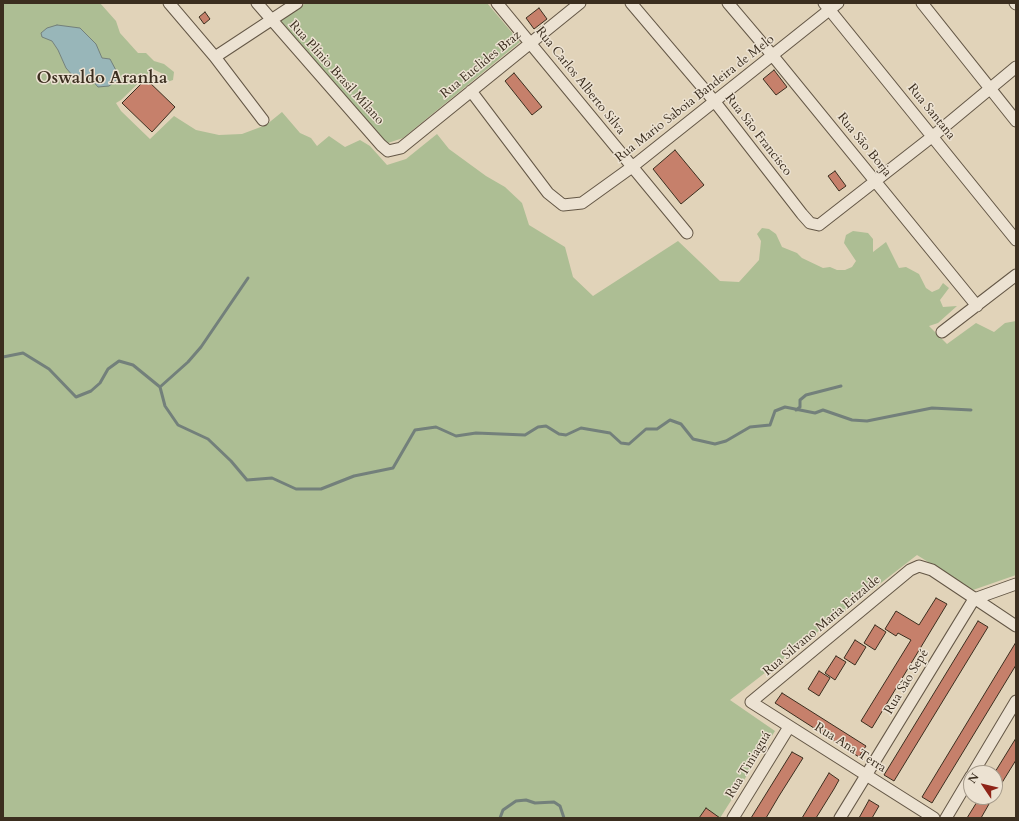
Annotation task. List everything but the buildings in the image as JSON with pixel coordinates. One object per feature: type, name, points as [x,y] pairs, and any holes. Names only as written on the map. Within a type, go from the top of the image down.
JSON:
[{"type":"street","points":[[169,3],[216,57],[263,120]]},
{"type":"street","name":"Rua Plínio Brasil Milano","points":[[257,3],[271,22],[381,145],[388,151],[401,148]]},
{"type":"street","points":[[216,57],[298,3]]},
{"type":"street","name":"Rua Carlos Alberto Silva","points":[[497,3],[687,233]]},
{"type":"street","name":"Rua Euclides Braz","points":[[401,148],[580,3]]},
{"type":"street","name":"Rua São Francisco","points":[[631,3],[715,102],[810,223],[819,225],[876,181]]},
{"type":"street","name":"Rua São Borja","points":[[728,3],[774,56],[977,306]]},
{"type":"street","points":[[922,3],[1016,121]]},
{"type":"street","name":"Rua Mario Saboia Bandeira de Melo","points":[[471,91],[548,192],[563,205],[582,203],[632,167],[774,56],[830,5]]},
{"type":"street","name":"Rua Santana","points":[[830,5],[1016,240]]},
{"type":"street","points":[[876,181],[1016,67]]},
{"type":"street","points":[[942,332],[1016,275]]},
{"type":"street","name":"Rua Silvano Maria Erizalde","points":[[751,702],[910,570],[919,566],[924,566],[974,599]]},
{"type":"street","points":[[974,599],[1016,584]]},
{"type":"street","points":[[974,599],[1016,626]]},
{"type":"street","name":"Rua São Sepé","points":[[840,818],[974,599]]},
{"type":"street","points":[[977,765],[1016,701]]},
{"type":"street","name":"Rua Ana Terra","points":[[751,702],[934,818]]},
{"type":"street","name":"Rua Tiniaguá","points":[[733,818],[789,727]]},
{"type":"street","points":[[946,818],[963,789]]},
{"type":"green space","points":[[3,3],[100,3],[116,21],[120,33],[138,53],[146,53],[154,61],[164,64],[174,72],[173,80],[164,83],[163,74],[153,69],[116,103],[121,111],[150,139],[174,116],[196,130],[219,135],[242,134],[266,125],[282,112],[300,133],[311,138],[317,146],[329,136],[345,147],[360,140],[370,146],[387,165],[406,159],[437,134],[449,149],[486,176],[505,187],[522,203],[529,225],[565,247],[573,277],[593,296],[678,241],[720,281],[739,282],[759,260],[761,241],[757,234],[762,228],[769,229],[776,234],[782,247],[797,253],[802,258],[823,268],[830,267],[837,270],[845,270],[852,267],[856,261],[844,243],[846,235],[853,231],[868,233],[873,239],[873,252],[886,242],[899,268],[906,267],[919,274],[926,288],[932,292],[939,289],[943,283],[949,288],[940,300],[943,307],[957,306],[938,323],[929,326],[947,344],[976,323],[994,332],[1005,323],[1016,321],[1016,575],[973,590],[917,555],[730,700],[775,731],[720,818],[3,818]],"holes":[[[41,33],[95,44],[102,58],[110,59],[91,79],[76,78],[66,68],[52,41],[42,36]]]},
{"type":"green space","points":[[306,3],[487,3],[520,42],[403,138],[388,143],[376,135],[278,23]]},
{"type":"water","points":[[57,25],[80,28],[96,44],[102,58],[110,59],[119,76],[118,79],[109,86],[98,87],[91,79],[76,78],[73,76],[66,68],[52,41],[42,37],[41,33],[47,28]]},
{"type":"waterway","points":[[160,387],[188,362],[201,347],[248,278]]},
{"type":"waterway","points":[[3,357],[23,353],[49,369],[76,397],[91,391],[100,383],[108,369],[119,361],[133,365],[160,387],[165,406],[178,425],[208,439],[231,461],[247,480],[272,478],[296,489],[321,489],[354,476],[393,468],[415,430],[436,427],[456,436],[476,433],[525,435],[538,427],[546,426],[559,434],[566,435],[581,428],[610,433],[621,443],[629,444],[646,429],[657,429],[670,420],[681,424],[693,439],[715,444],[726,441],[750,427],[770,425],[775,411],[785,407],[815,413],[823,410],[852,420],[867,421],[932,408],[971,410]]},
{"type":"waterway","points":[[796,410],[800,407],[800,400],[806,395],[841,386]]},
{"type":"waterway","points":[[500,818],[503,810],[516,801],[526,800],[535,803],[554,802],[560,806],[564,818]]},
{"type":"district","name":"Oswaldo Aranha","points":[[102,79]]}]
